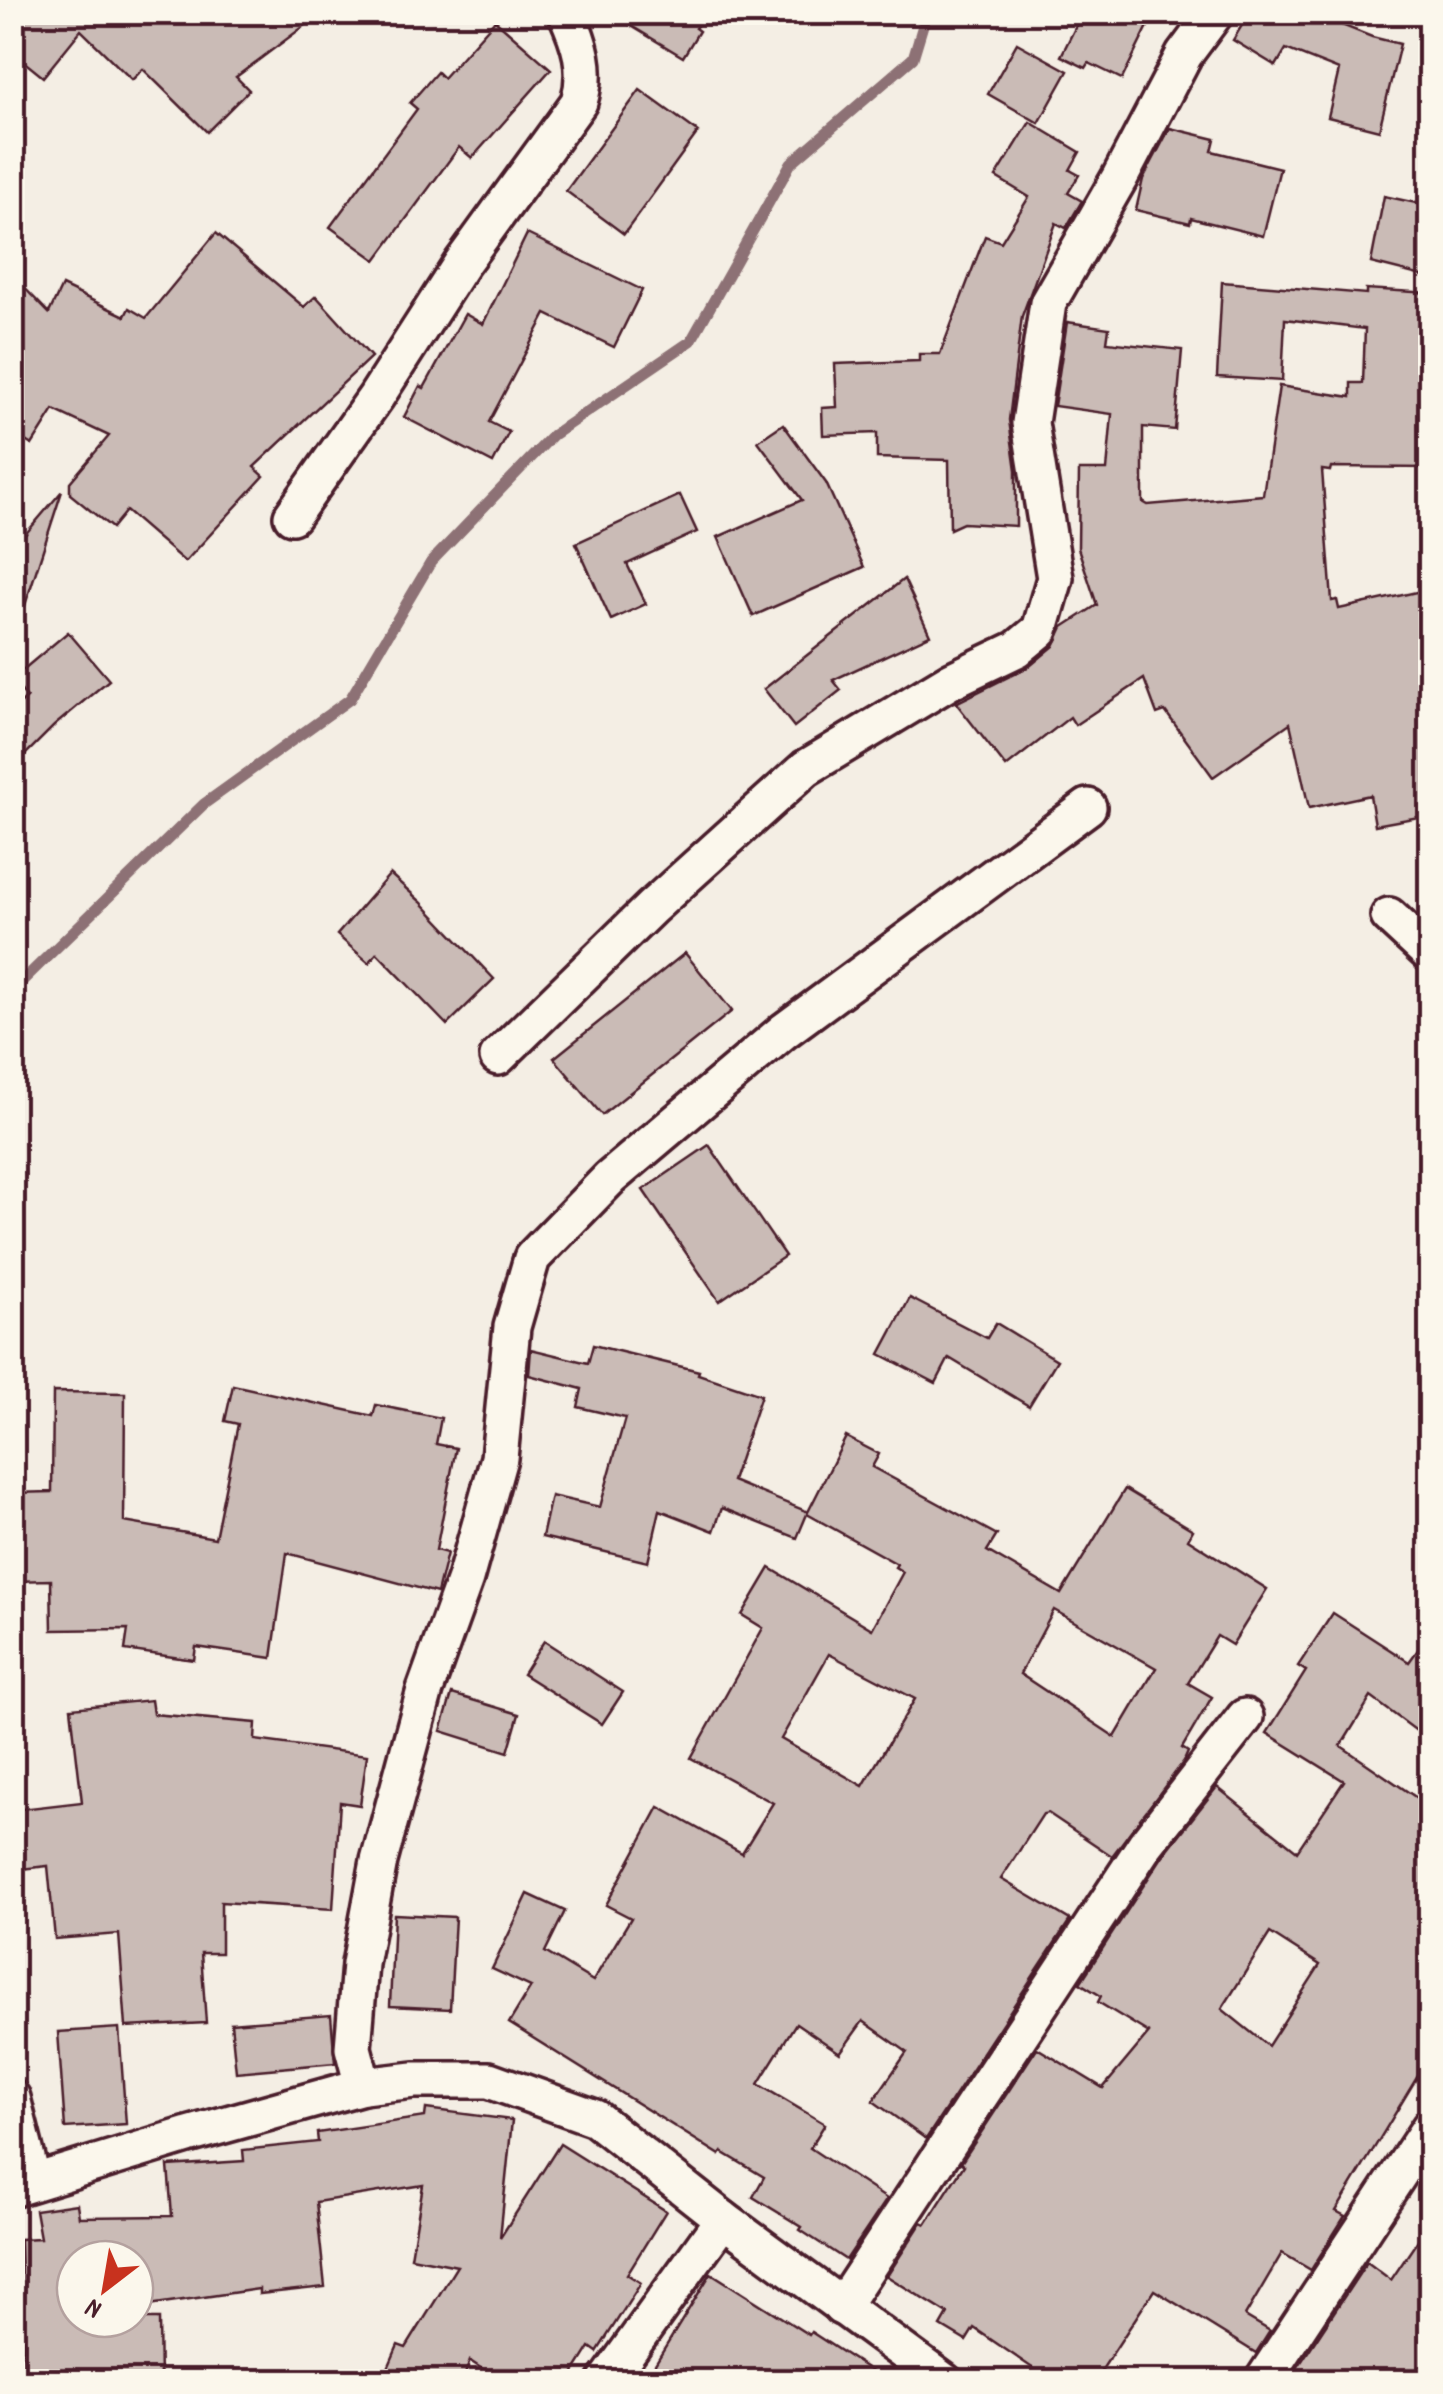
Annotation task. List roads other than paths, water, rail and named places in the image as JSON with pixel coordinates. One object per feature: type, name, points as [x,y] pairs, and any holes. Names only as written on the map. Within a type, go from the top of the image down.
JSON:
[{"type":"street","points":[[292,516],[376,397],[462,263],[579,102],[585,82],[584,60],[566,12]]},
{"type":"street","points":[[498,1057],[650,908],[806,768],[952,680],[1017,649],[1040,630],[1054,578],[1030,423],[1048,303],[1184,55],[1216,12]]},
{"type":"street","points":[[363,2086],[353,2048],[360,1964],[378,1862],[425,1690],[465,1578],[499,1458],[512,1327],[532,1258],[610,1178],[784,1030],[1088,808]]},
{"type":"street","points":[[1389,916],[1430,954]]},
{"type":"street","points":[[841,2307],[1145,1845],[1245,1717]]},
{"type":"street","points":[[12,2098],[22,2185],[363,2086],[414,2080],[488,2080],[595,2118],[931,2378]]},
{"type":"street","points":[[1262,2382],[1430,2127]]},
{"type":"street","points":[[606,2382],[723,2219]]},
{"type":"waterway","points":[[12,991],[204,804],[350,699],[431,562],[553,435],[691,341],[791,163],[913,58],[927,12]]}]
